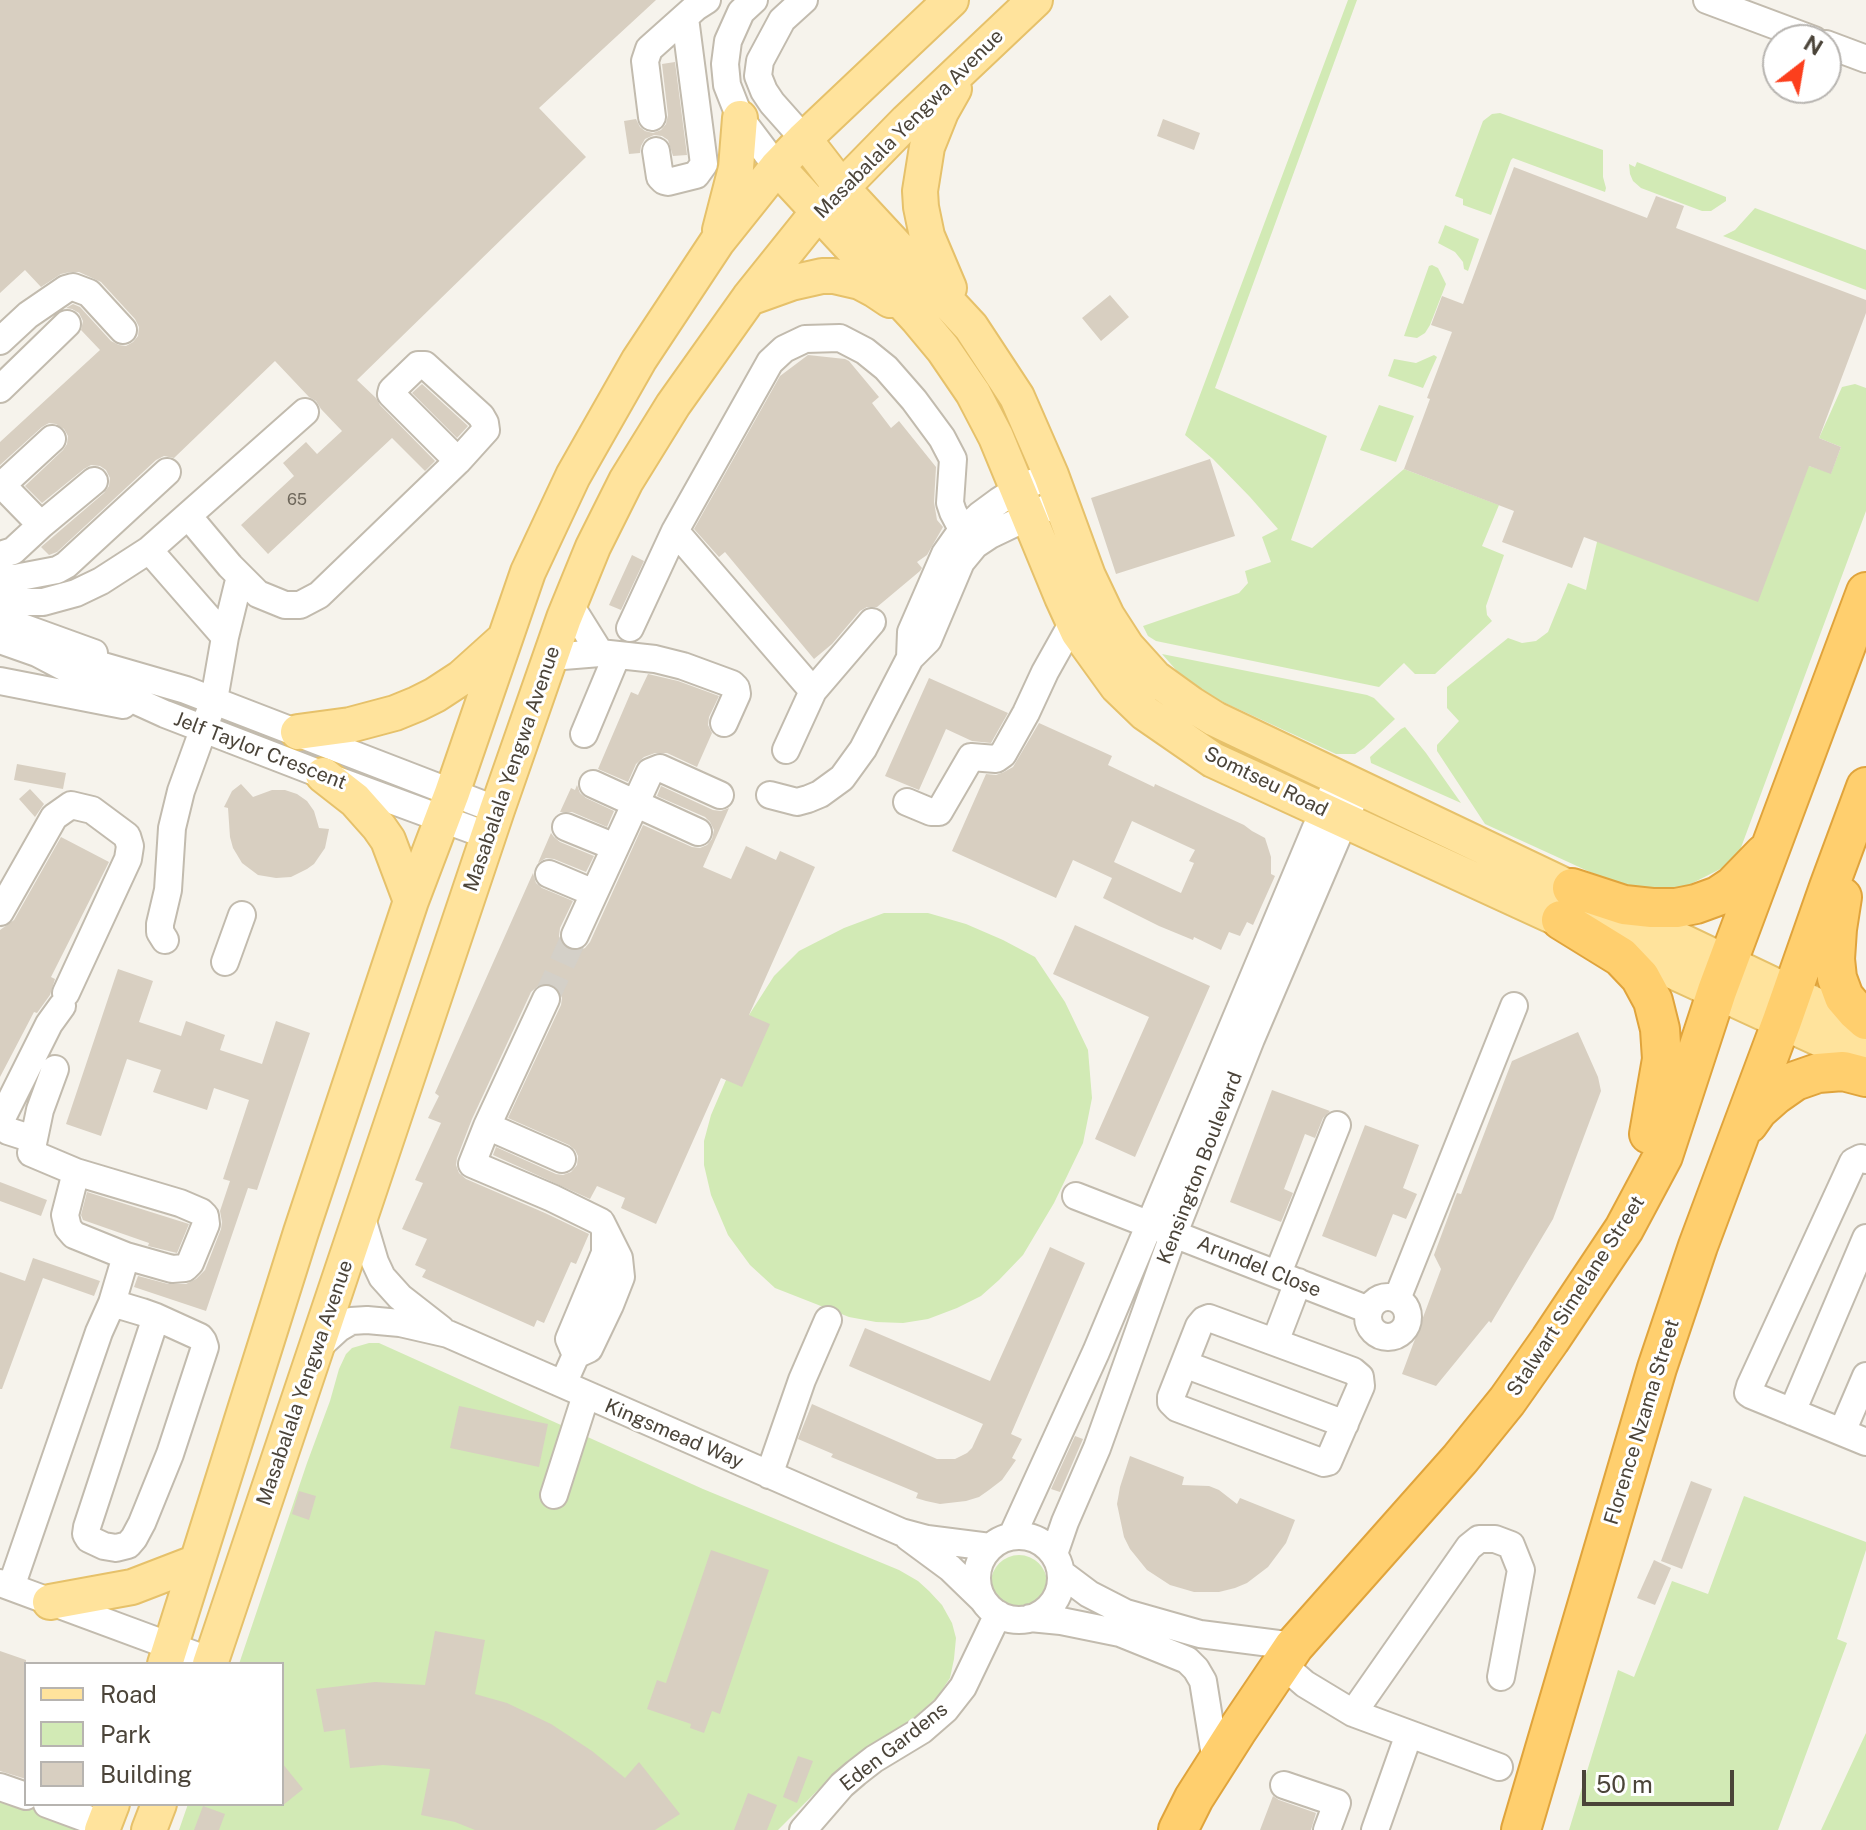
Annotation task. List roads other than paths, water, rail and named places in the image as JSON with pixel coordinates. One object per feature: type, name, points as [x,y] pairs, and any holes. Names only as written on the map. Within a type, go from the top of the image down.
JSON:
[{"type":"highway","name":"Stalwart Simelane Street","points":[[1178,1830],[1216,1762],[1288,1655],[1507,1401],[1624,1229],[1663,1156],[1723,977],[1866,592]]},
{"type":"highway","points":[[1787,1007],[1866,787]]},
{"type":"highway","points":[[1866,802],[1843,893],[1835,959],[1837,978],[1844,997],[1866,1020]]},
{"type":"highway","points":[[1566,904],[1652,908],[1696,904],[1718,896],[1733,886],[1772,846]]},
{"type":"highway","points":[[1566,904],[1640,977],[1653,1001],[1660,1029],[1662,1059],[1658,1092],[1649,1134],[1629,1185],[1624,1229]]},
{"type":"highway","name":"Florence Nzama Street","points":[[1521,1830],[1657,1368],[1698,1246],[1787,1007]]},
{"type":"highway","points":[[1737,1142],[1758,1110],[1795,1081],[1818,1073],[1843,1071],[1866,1077]]},
{"type":"main road","points":[[168,1656],[296,1247],[411,901],[528,572],[573,476],[639,360],[717,242],[777,167],[804,139],[951,0]]},
{"type":"main road","name":"Masabalala Yengwa Avenue","points":[[210,1662],[493,823],[593,547],[626,481],[673,405],[749,298],[818,212],[907,121],[1035,0]]},
{"type":"main road","points":[[968,65],[932,133],[923,164],[920,191],[923,222],[933,255],[971,327]]},
{"type":"main road","points":[[717,242],[736,168],[740,118]]},
{"type":"main road","name":"Somtseu Road","points":[[804,139],[841,187],[971,327],[1017,397],[1107,616],[1127,647],[1155,678],[1215,719],[1349,783],[1566,904]]},
{"type":"main road","name":"Somtseu Road","points":[[777,167],[918,319],[973,393],[996,437],[1078,632],[1117,686],[1145,713],[1213,760],[1334,816],[1566,904],[1787,1007],[1866,1060]]},
{"type":"main road","points":[[749,298],[822,276],[848,279],[875,290],[889,300],[943,349]]},
{"type":"main road","points":[[298,732],[350,725],[417,704],[461,678],[506,637]]},
{"type":"main road","points":[[323,775],[355,800],[379,827],[392,848],[411,901]]},
{"type":"main road","name":"Somtseu Road","points":[[1787,1007],[1866,1029]]},
{"type":"main road","points":[[50,1602],[132,1587],[197,1562]]},
{"type":"main road","points":[[149,1830],[158,1806]]},
{"type":"street","points":[[652,117],[645,61],[649,49],[707,0]]},
{"type":"street","points":[[777,167],[740,118],[727,85],[725,64],[728,41],[741,12],[758,5],[804,0]]},
{"type":"street","points":[[1707,0],[1772,11],[1791,24]]},
{"type":"street","points":[[758,5],[758,76],[772,103],[804,139]]},
{"type":"street","points":[[656,151],[660,177],[664,181],[696,175],[701,169],[704,158],[685,18]]},
{"type":"street","points":[[1842,50],[1866,59]]},
{"type":"street","points":[[695,91],[727,85]]},
{"type":"street","points":[[0,341],[28,315],[73,287],[89,293],[123,330]]},
{"type":"street","points":[[0,389],[67,324]]},
{"type":"street","points":[[630,628],[675,531],[770,362],[784,349],[805,339],[840,338],[865,351],[886,368],[914,400],[942,438],[953,459],[950,503],[963,531]]},
{"type":"street","points":[[0,593],[27,602],[43,602],[76,593],[111,575],[149,550],[189,517],[305,412]]},
{"type":"street","points":[[41,525],[1,484],[52,439]]},
{"type":"street","points":[[189,517],[258,594],[285,605],[300,605],[319,595],[458,461]]},
{"type":"street","points":[[0,578],[57,570],[66,565],[167,472]]},
{"type":"street","points":[[0,555],[13,551],[94,481]]},
{"type":"street","points":[[930,612],[912,601],[914,584],[941,564],[963,531],[980,515],[1023,503],[1056,488]]},
{"type":"street","points":[[770,795],[797,802],[820,794],[842,778],[863,749],[910,658],[909,637],[930,612],[975,545],[1023,503]]},
{"type":"street","points":[[675,531],[813,691]]},
{"type":"street","points":[[149,550],[225,637]]},
{"type":"street","points":[[165,940],[160,924],[168,890],[172,828],[181,791],[214,700],[240,576]]},
{"type":"street","points":[[570,605],[609,654]]},
{"type":"street","points":[[0,619],[186,690]]},
{"type":"street","points":[[786,750],[813,691],[872,622]]},
{"type":"street","points":[[907,802],[939,812],[971,757],[996,759],[1003,754],[1073,622]]},
{"type":"street","name":"Jelf Taylor Crescent","points":[[18,646],[96,664],[214,700],[298,732],[446,806]]},
{"type":"street","name":"Jelf Taylor Crescent","points":[[18,646],[165,714],[323,775],[446,806],[493,823]]},
{"type":"street","points":[[584,734],[609,654]]},
{"type":"street","points":[[551,657],[609,654],[655,659],[732,684],[737,694],[724,723]]},
{"type":"street","points":[[0,681],[165,714]]},
{"type":"street","points":[[575,935],[650,772],[660,768],[720,795]]},
{"type":"street","name":"Kensington Boulevard","points":[[1001,1541],[1069,1415],[1149,1224],[1349,783]]},
{"type":"street","points":[[593,784],[698,832]]},
{"type":"street","points":[[0,912],[54,817],[71,805],[92,810],[127,836],[130,846],[128,859],[64,1000],[2,1118],[2,1126],[76,1172],[201,1212],[207,1219],[194,1254],[185,1268],[172,1269],[126,1256],[74,1235],[68,1228],[65,1215],[76,1172]]},
{"type":"street","name":"Kensington Boulevard","points":[[1057,1564],[1065,1522],[1097,1448],[1174,1233],[1334,816]]},
{"type":"street","points":[[566,827],[615,847]]},
{"type":"street","points":[[549,874],[594,893]]},
{"type":"street","points":[[225,962],[242,915]]},
{"type":"street","points":[[546,999],[472,1164],[593,1217],[605,1228],[605,1253],[569,1339],[576,1355],[574,1390],[554,1495]]},
{"type":"street","points":[[1397,1299],[1514,1006]]},
{"type":"street","points":[[32,1146],[40,1110],[55,1069]]},
{"type":"street","points":[[1275,1342],[1288,1278],[1337,1125]]},
{"type":"street","points":[[487,1126],[562,1159]]},
{"type":"street","points":[[0,1145],[32,1146]]},
{"type":"street","points":[[1866,1160],[1861,1158],[1853,1162],[1748,1393],[1854,1437],[1866,1376]]},
{"type":"street","name":"Arundel Close","points":[[1076,1196],[1369,1310]]},
{"type":"street","name":"Kingsmead Way","points":[[361,1215],[382,1277],[400,1297],[448,1334]]},
{"type":"street","points":[[1792,1412],[1866,1238]]},
{"type":"street","points":[[126,1256],[112,1303],[6,1585],[168,1656],[204,1662]]},
{"type":"street","points":[[1381,1299],[1397,1299],[1403,1304],[1408,1318],[1406,1326],[1395,1336],[1373,1331],[1369,1324],[1369,1310],[1381,1299]]},
{"type":"street","points":[[112,1303],[156,1317],[200,1337],[205,1347],[170,1454],[142,1523],[128,1545],[116,1548],[104,1546],[89,1539],[87,1527],[156,1317]]},
{"type":"street","points":[[1209,1318],[1275,1342],[1353,1371],[1360,1377],[1361,1386],[1330,1460],[1325,1463],[1177,1408],[1171,1402],[1204,1320],[1209,1318]]},
{"type":"street","points":[[769,1475],[802,1380],[828,1320]]},
{"type":"street","name":"Kingsmead Way","points":[[315,1350],[351,1321],[400,1323],[448,1334],[901,1532],[927,1539],[1001,1541]]},
{"type":"street","points":[[1184,1364],[1345,1424]]},
{"type":"street","name":"Kingsmead Way","points":[[901,1532],[950,1568],[990,1606]]},
{"type":"street","points":[[1216,1762],[1203,1681],[1187,1660],[1120,1633],[1061,1621],[1008,1619],[990,1606],[978,1589],[976,1577],[982,1556],[1001,1541],[1024,1536],[1036,1539],[1089,1594],[1126,1613],[1288,1655],[1305,1684],[1353,1713],[1499,1767]]},
{"type":"street","points":[[1353,1713],[1469,1547],[1479,1539],[1495,1539],[1511,1545],[1521,1570],[1501,1677]]},
{"type":"street","points":[[1030,1618],[1040,1614],[1060,1589],[1057,1564]]},
{"type":"street","name":"Eden Gardens","points":[[803,1830],[858,1770],[922,1730],[945,1710],[966,1680],[990,1606]]},
{"type":"street","points":[[1375,1830],[1409,1734]]},
{"type":"street","points":[[1284,1785],[1337,1803],[1327,1830]]},
{"type":"street","points":[[0,1787],[24,1795]]},
{"type":"street","points":[[54,1806],[106,1820]]},
{"type":"tunnel","points":[[546,999],[575,935]]}]
